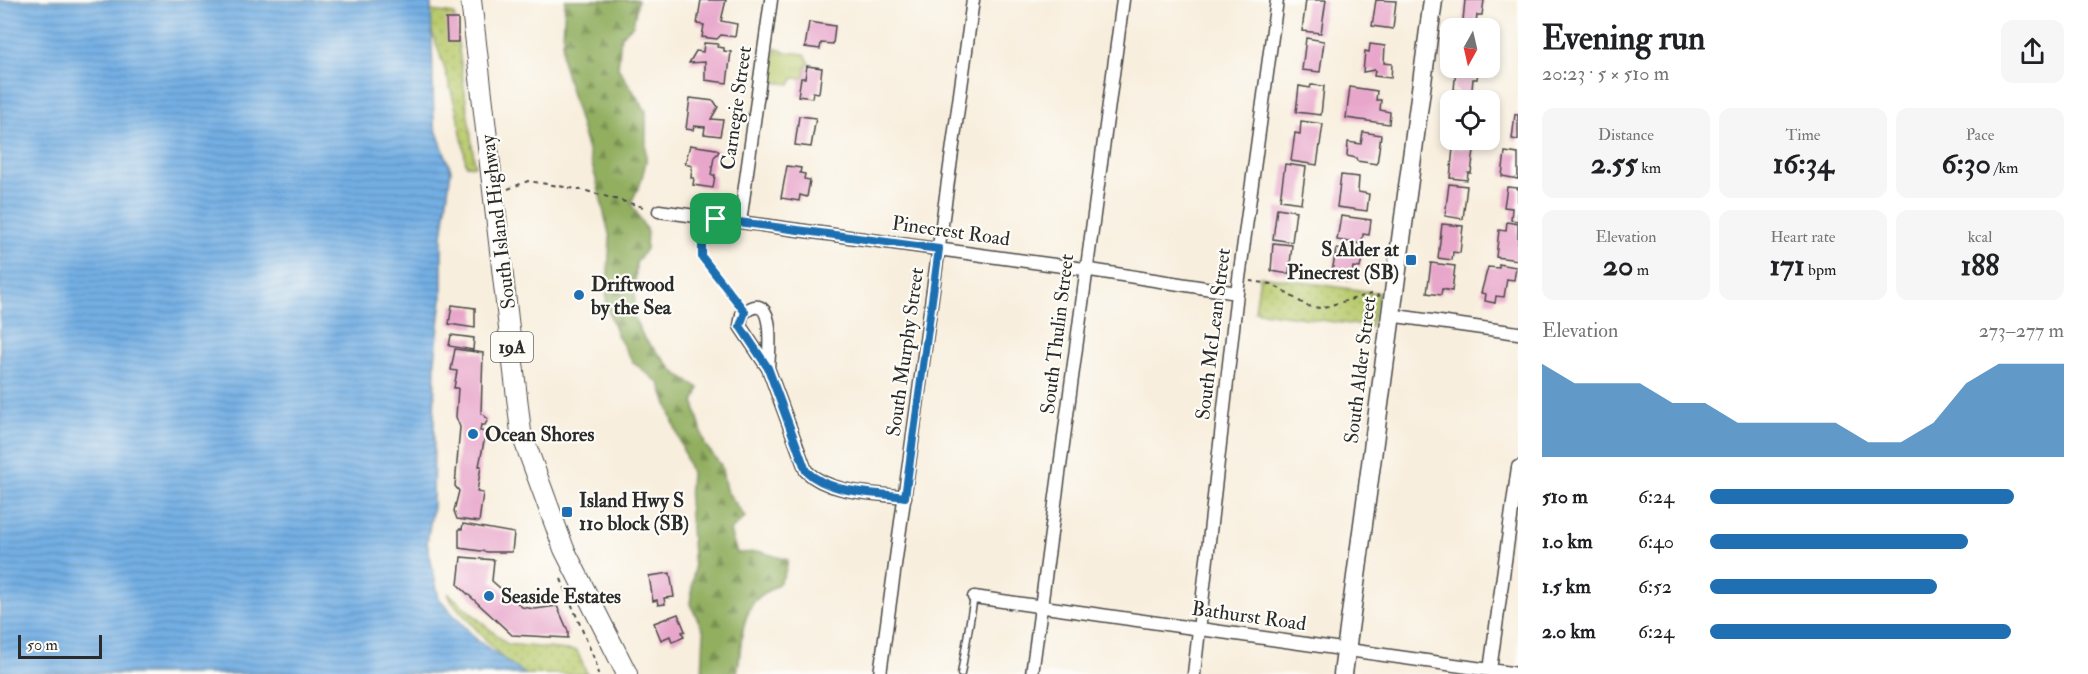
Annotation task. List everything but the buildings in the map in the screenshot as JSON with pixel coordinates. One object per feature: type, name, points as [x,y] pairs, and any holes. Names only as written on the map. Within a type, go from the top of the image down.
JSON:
[{"type":"main road","name":"South Island Highway","points":[[471,0],[521,432],[564,549],[627,674]]},
{"type":"street","name":"Carnegie Street","points":[[740,222],[771,0]]},
{"type":"street","name":"South Murphy Street","points":[[880,674],[973,0]]},
{"type":"street","name":"South Thulin Street","points":[[1032,674],[1084,269],[1123,0]]},
{"type":"street","name":"South McLean Street","points":[[1194,674],[1237,293],[1277,0]]},
{"type":"street","name":"South Alder Street","points":[[1343,674],[1390,307],[1433,0]]},
{"type":"street","name":"Pinecrest Road","points":[[659,211],[1084,269],[1237,293]]},
{"type":"street","points":[[768,368],[770,320],[765,312],[757,307],[749,308],[740,326],[768,368],[806,471],[816,481],[840,488],[905,497]]},
{"type":"street","points":[[1390,307],[1518,333]]},
{"type":"street","points":[[1490,670],[1518,467]]},
{"type":"street","name":"Bathurst Road","points":[[974,597],[1518,674]]},
{"type":"lane","points":[[961,674],[974,597]]},
{"type":"path","points":[[501,191],[528,181],[583,190],[659,211]]},
{"type":"path","points":[[716,219],[702,234],[702,257],[745,312]]},
{"type":"path","points":[[1239,280],[1272,284],[1307,306],[1320,308],[1371,294],[1390,307]]},
{"type":"green space","points":[[565,0],[638,0],[633,25],[621,36],[618,68],[646,111],[646,161],[641,182],[631,203],[647,231],[646,249],[636,263],[634,317],[644,338],[676,373],[699,388],[694,403],[705,445],[721,465],[726,490],[745,517],[730,531],[737,553],[761,552],[788,560],[782,579],[756,599],[748,613],[743,630],[737,674],[702,674],[704,632],[690,604],[694,569],[689,500],[691,473],[660,384],[633,362],[618,337],[606,305],[610,238],[596,179],[562,60]]},
{"type":"green space","points":[[424,10],[454,14],[475,166],[466,165],[460,125],[450,86]]},
{"type":"green space","points":[[775,48],[785,52],[805,54],[810,64],[806,66],[805,78],[794,78],[790,84],[771,82]]},
{"type":"green space","points":[[1260,276],[1379,293],[1371,327],[1255,311]]},
{"type":"green space","points":[[448,593],[507,644],[577,651],[587,674],[519,674],[452,602]]},
{"type":"water","points":[[0,0],[431,0],[434,124],[451,170],[442,237],[442,299],[435,361],[433,507],[427,542],[439,599],[477,640],[525,674],[0,674]]},
{"type":"place","name":"S Alder at Pinecrest (SB)","points":[[1411,260]]},
{"type":"place","name":"Driftwood by the Sea","points":[[579,295]]},
{"type":"place","name":"Ocean Shores","points":[[473,434]]},
{"type":"place","name":"Island Hwy S 110 block (SB)","points":[[567,512]]},
{"type":"place","name":"Seaside Estates","points":[[489,596]]},
{"type":"route","points":[[716,219],[939,249],[905,497],[840,488],[816,481],[806,471],[768,368],[744,336],[740,326],[742,314],[745,312],[709,269],[702,257],[702,234],[716,219]]}]
